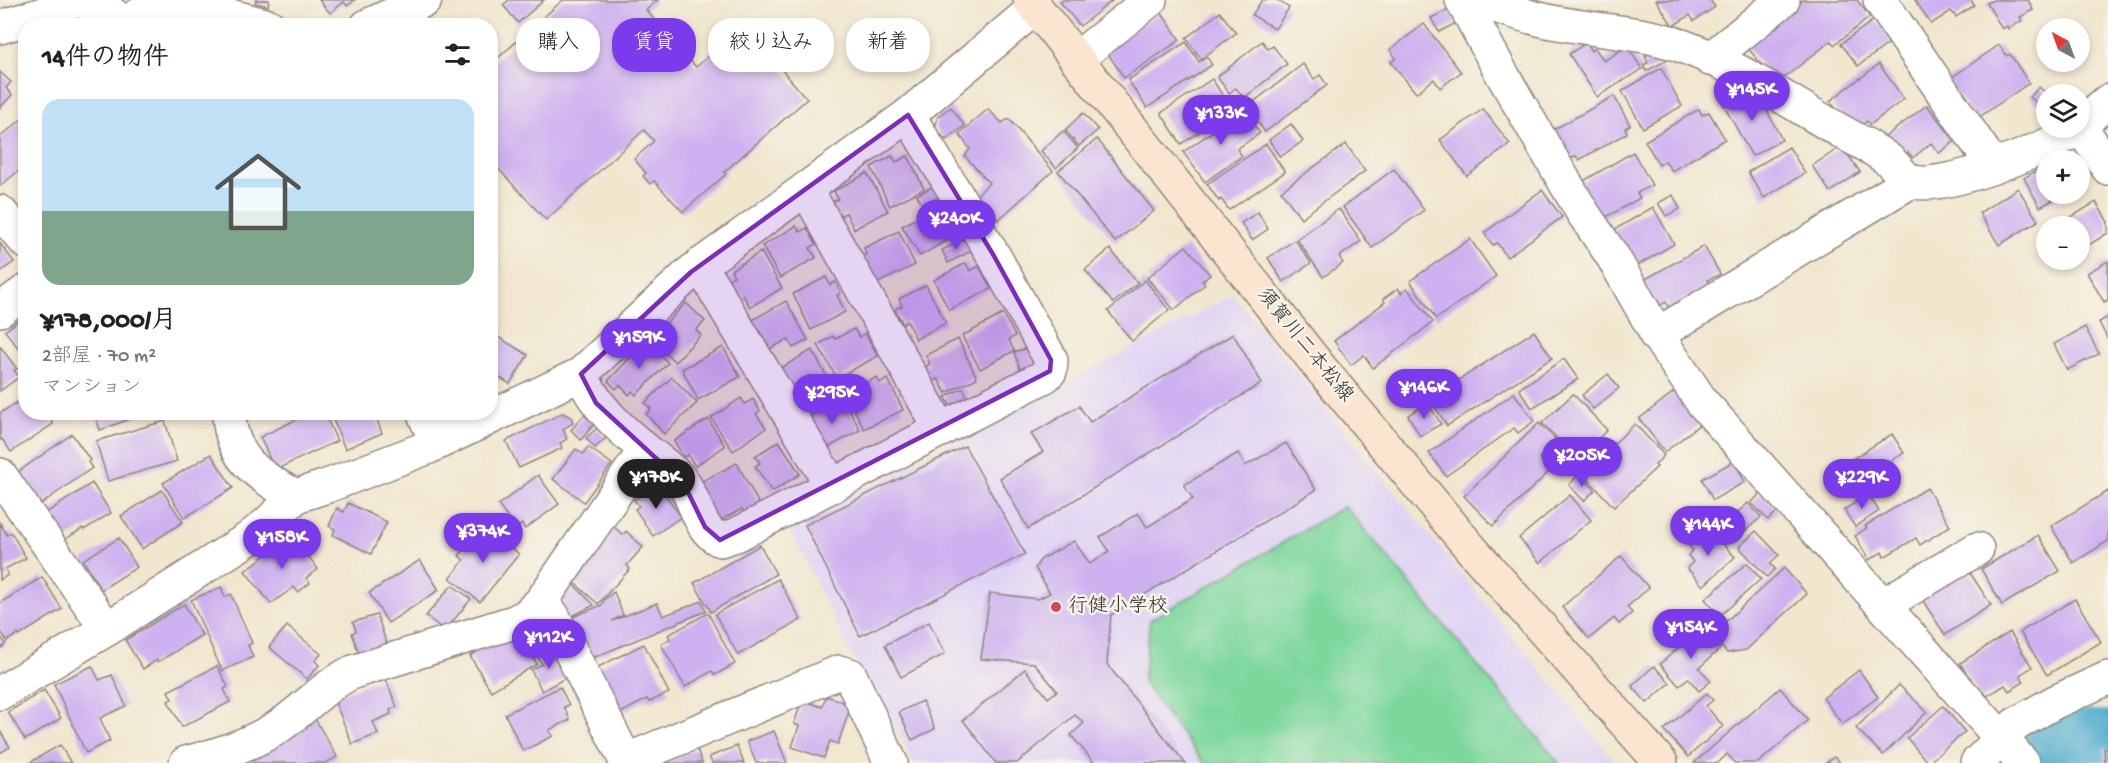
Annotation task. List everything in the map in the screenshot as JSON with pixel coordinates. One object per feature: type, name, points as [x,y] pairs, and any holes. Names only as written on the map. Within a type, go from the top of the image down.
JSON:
[{"type":"main road","name":"須賀川二本松線","points":[[1033,4],[1318,365],[1473,551],[1661,763]]},
{"type":"street","points":[[30,18],[59,9],[76,0],[108,11],[118,18]]},
{"type":"street","points":[[385,18],[425,0]]},
{"type":"street","points":[[1076,59],[1150,0]]},
{"type":"street","points":[[2023,763],[1702,402],[1656,334],[1612,257],[1571,194],[1463,2],[1479,0],[1539,20],[1659,39],[1728,65],[1868,146],[1890,161],[1911,181],[1925,183],[1994,167],[2063,138]]},
{"type":"street","points":[[1710,59],[1783,0]]},
{"type":"street","points":[[1880,0],[1994,167]]},
{"type":"street","points":[[498,413],[581,374],[627,329],[700,265],[908,116],[1033,4]]},
{"type":"street","points":[[135,18],[141,13],[164,6],[232,18]]},
{"type":"street","points":[[0,27],[18,22]]},
{"type":"street","points":[[2090,117],[2108,101]]},
{"type":"street","points":[[581,374],[596,403],[618,426],[668,467],[684,484],[705,527],[711,536],[720,540],[736,535],[1045,376],[1050,371],[1051,360],[994,256],[908,116]]},
{"type":"street","points":[[2087,138],[2108,168]]},
{"type":"street","points":[[1656,334],[1911,181]]},
{"type":"street","points":[[806,189],[941,430]]},
{"type":"street","points":[[0,212],[18,233]]},
{"type":"street","points":[[700,265],[832,486]]},
{"type":"street","points":[[0,310],[18,297]]},
{"type":"street","points":[[229,420],[230,431],[237,451],[261,475],[296,496]]},
{"type":"street","points":[[427,420],[437,442]]},
{"type":"street","points":[[0,693],[107,629],[248,539],[268,524],[296,496],[437,442],[484,420]]},
{"type":"street","points":[[186,763],[220,754],[282,725],[337,680],[353,672],[514,622],[526,616],[541,602],[645,450]]},
{"type":"street","points":[[4,489],[107,629]]},
{"type":"street","points":[[1883,605],[1977,549]]},
{"type":"street","points":[[541,602],[554,616],[626,762],[839,672],[850,675],[891,763]]},
{"type":"street","points":[[1977,763],[2016,724],[2055,702],[2108,678]]},
{"type":"highlighted area","points":[[908,115],[994,256],[1051,360],[1050,371],[720,540],[705,527],[684,484],[596,403],[581,374],[691,272]]},
{"type":"shaded area","points":[[1233,295],[1616,763],[913,763],[904,741],[854,660],[789,528]]},
{"type":"green space","points":[[1345,506],[1559,763],[1204,763],[1143,683],[1150,620]]},
{"type":"building","points":[[256,0],[269,0],[268,6],[255,3]]},
{"type":"building","points":[[319,0],[355,0],[347,6],[344,2],[330,13]]},
{"type":"building","points":[[509,0],[544,0],[524,18],[516,18],[516,21],[503,5]]},
{"type":"building","points":[[563,0],[658,0],[646,10],[653,18],[612,18],[612,72],[696,72],[696,67],[708,56],[708,72],[784,72],[807,99],[724,172],[726,174],[683,212],[654,181],[650,184],[643,176],[646,173],[634,159],[654,141],[644,130],[546,220],[498,169],[498,58],[516,42],[516,72],[600,72],[600,18],[543,18]]},
{"type":"building","points":[[1063,0],[1113,0],[1080,26],[1060,2]]},
{"type":"building","points":[[1262,0],[1277,0],[1289,8],[1275,29],[1252,15]]},
{"type":"building","points":[[1656,0],[1710,0],[1715,7],[1694,21],[1690,15],[1673,26]]},
{"type":"building","points":[[1803,0],[1857,0],[1870,17],[1834,45],[1831,41],[1776,84],[1745,44]]},
{"type":"building","points":[[1915,0],[1971,0],[1974,5],[1956,17],[1951,11],[1931,24]]},
{"type":"building","points":[[1993,0],[2028,0],[2033,10],[2020,17],[2022,21],[2008,29],[2007,26],[2002,29],[1987,3]]},
{"type":"building","points":[[1449,9],[1456,23],[1439,32],[1431,18]]},
{"type":"building","points":[[1161,12],[1180,40],[1124,78],[1105,49]]},
{"type":"building","points":[[1220,12],[1236,33],[1201,59],[1186,38]]},
{"type":"building","points":[[1875,19],[1892,41],[1858,66],[1841,44]]},
{"type":"building","points":[[1424,24],[1461,72],[1440,88],[1434,79],[1416,93],[1391,62],[1396,58],[1390,50]]},
{"type":"building","points":[[1262,41],[1268,49],[1273,46],[1287,64],[1244,98],[1236,88],[1229,93],[1217,77]]},
{"type":"building","points":[[1186,42],[1199,62],[1207,57],[1212,65],[1147,108],[1128,80]]},
{"type":"building","points":[[1586,43],[1591,51],[1595,48],[1604,61],[1627,46],[1642,69],[1597,97],[1569,54]]},
{"type":"building","points":[[1999,45],[2007,56],[2010,54],[2029,83],[1975,120],[1948,80]]},
{"type":"building","points":[[1660,49],[1666,61],[1646,71],[1643,65],[1648,63],[1645,56]]},
{"type":"building","points":[[1303,64],[1314,79],[1320,75],[1327,85],[1265,132],[1247,107]]},
{"type":"building","points":[[1879,64],[1904,99],[1870,125],[1867,121],[1853,132],[1830,101]]},
{"type":"building","points":[[1661,68],[1682,106],[1643,128],[1622,91]]},
{"type":"building","points":[[0,72],[11,82],[6,88],[12,95],[0,108]]},
{"type":"building","points":[[1212,79],[1232,110],[1181,144],[1161,113]]},
{"type":"building","points":[[1744,90],[1751,101],[1760,97],[1782,140],[1752,156],[1722,102]]},
{"type":"building","points":[[2036,90],[2036,102],[2030,97]]},
{"type":"building","points":[[1614,96],[1630,125],[1625,128],[1627,133],[1579,160],[1576,156],[1568,160],[1551,131]]},
{"type":"building","points":[[1927,105],[1955,141],[1939,153],[1931,143],[1913,158],[1908,152],[1905,155],[1896,151],[1885,137]]},
{"type":"building","points":[[951,107],[965,126],[946,140],[935,128],[938,116]]},
{"type":"building","points":[[988,109],[1002,123],[1009,119],[1053,171],[998,220],[975,197],[989,183],[965,156],[970,149],[959,134]]},
{"type":"building","points":[[1483,109],[1510,144],[1467,176],[1440,140]]},
{"type":"building","points":[[1699,109],[1702,115],[1709,112],[1725,139],[1672,171],[1665,161],[1659,165],[1645,141]]},
{"type":"building","points":[[1244,110],[1260,133],[1237,149],[1242,156],[1205,182],[1183,152]]},
{"type":"building","points":[[1083,113],[1098,130],[1079,146],[1065,130]]},
{"type":"building","points":[[18,122],[18,171],[0,186],[0,137]]},
{"type":"building","points":[[1291,124],[1303,141],[1280,157],[1269,140]]},
{"type":"building","points":[[1063,131],[1078,148],[1056,168],[1041,151]]},
{"type":"building","points":[[1097,139],[1154,211],[1115,242],[1058,171]]},
{"type":"building","points":[[1266,144],[1285,172],[1229,210],[1221,199],[1219,201],[1207,184]]},
{"type":"building","points":[[1346,144],[1365,171],[1301,218],[1281,191]]},
{"type":"building","points":[[1842,146],[1860,172],[1830,192],[1812,166]]},
{"type":"building","points":[[1789,147],[1805,173],[1764,198],[1748,172]]},
{"type":"building","points":[[1633,152],[1652,185],[1637,193],[1640,198],[1601,220],[1580,183]]},
{"type":"building","points":[[892,156],[896,162],[908,156],[924,189],[890,206],[871,167]]},
{"type":"building","points":[[1394,169],[1424,210],[1372,248],[1343,207]]},
{"type":"building","points":[[2036,171],[2036,200],[2024,178]]},
{"type":"building","points":[[867,173],[888,211],[854,229],[846,213],[839,216],[832,202],[838,199],[834,191]]},
{"type":"building","points":[[934,186],[939,197],[922,205],[917,195]]},
{"type":"building","points":[[2018,188],[2036,218],[2036,222],[1999,245],[1979,213]]},
{"type":"building","points":[[1542,190],[1562,217],[1507,257],[1497,243],[1493,245],[1484,233]]},
{"type":"building","points":[[1673,195],[1680,209],[1666,216],[1658,203]]},
{"type":"building","points":[[2096,202],[2108,222],[2108,233],[2090,244],[2090,216],[2073,216]]},
{"type":"building","points":[[938,206],[947,221],[943,223],[951,238],[920,256],[902,226]]},
{"type":"building","points":[[1653,207],[1674,244],[1635,267],[1614,230]]},
{"type":"building","points":[[1339,209],[1361,241],[1339,257],[1343,263],[1323,277],[1297,239]]},
{"type":"building","points":[[1258,212],[1268,229],[1252,240],[1241,223]]},
{"type":"building","points":[[796,226],[800,232],[807,228],[816,244],[810,248],[816,258],[780,278],[762,246]]},
{"type":"building","points":[[899,231],[915,265],[876,284],[862,257],[866,254],[864,248]]},
{"type":"building","points":[[965,239],[971,251],[948,263],[942,250]]},
{"type":"building","points":[[1470,239],[1496,276],[1436,319],[1410,281]]},
{"type":"building","points":[[1295,240],[1311,263],[1283,282],[1268,258]]},
{"type":"building","points":[[0,243],[14,262],[0,272]]},
{"type":"building","points":[[1186,246],[1210,275],[1202,281],[1205,284],[1174,310],[1147,278]]},
{"type":"building","points":[[1704,246],[1720,274],[1708,280],[1710,284],[1669,308],[1666,302],[1657,307],[1642,281]]},
{"type":"building","points":[[1110,249],[1138,283],[1113,303],[1085,270]]},
{"type":"building","points":[[761,252],[782,288],[750,307],[743,295],[738,298],[727,280],[734,276],[731,270]]},
{"type":"building","points":[[2108,261],[2108,300],[2104,302],[2087,273]]},
{"type":"building","points":[[966,263],[970,271],[979,266],[991,289],[949,310],[934,280]]},
{"type":"building","points":[[826,277],[830,285],[835,282],[841,293],[837,295],[845,312],[811,330],[793,294]]},
{"type":"building","points":[[1145,280],[1169,310],[1132,341],[1108,311]]},
{"type":"building","points":[[926,285],[946,323],[916,339],[907,321],[903,324],[895,309],[902,306],[899,299]]},
{"type":"building","points":[[1398,288],[1401,293],[1407,288],[1433,322],[1373,368],[1364,355],[1351,365],[1334,341],[1385,302],[1383,299]]},
{"type":"building","points":[[786,301],[808,340],[793,348],[788,339],[763,353],[747,323]]},
{"type":"building","points":[[686,303],[705,321],[696,330],[701,335],[675,362],[651,339]]},
{"type":"building","points":[[1003,314],[1015,336],[1009,340],[1014,351],[980,369],[962,336]]},
{"type":"building","points":[[2108,317],[2108,340],[2099,322]]},
{"type":"building","points":[[18,321],[18,348],[5,331]]},
{"type":"building","points":[[2085,327],[2099,354],[2067,370],[2054,344]]},
{"type":"building","points":[[854,329],[859,337],[865,333],[878,356],[837,378],[818,345],[833,336],[835,339]]},
{"type":"building","points":[[1534,331],[1552,358],[1447,426],[1430,399]]},
{"type":"building","points":[[1233,334],[1262,383],[1028,529],[1000,478],[1043,452],[1031,434],[1079,406],[1090,422]]},
{"type":"building","points":[[498,337],[528,355],[510,384],[498,377]]},
{"type":"building","points":[[958,339],[977,378],[946,393],[938,379],[932,381],[925,367],[930,364],[926,355]]},
{"type":"building","points":[[646,341],[668,363],[636,395],[632,391],[629,395],[620,385],[616,389],[608,381]]},
{"type":"building","points":[[0,346],[17,369],[14,370],[18,378],[0,391]]},
{"type":"building","points":[[723,347],[740,377],[698,400],[682,369]]},
{"type":"building","points":[[1028,348],[1034,366],[1021,371],[1014,352]]},
{"type":"building","points":[[812,350],[832,386],[799,404],[779,369]]},
{"type":"building","points":[[1564,359],[1578,379],[1532,408],[1519,389]]},
{"type":"building","points":[[1608,374],[1619,388],[1593,409],[1582,395]]},
{"type":"building","points":[[672,377],[697,403],[664,434],[646,414],[651,409],[645,403]]},
{"type":"building","points":[[877,377],[880,383],[888,379],[903,410],[864,429],[846,393]]},
{"type":"building","points":[[963,388],[968,398],[951,407],[945,397]]},
{"type":"building","points":[[1675,391],[1700,424],[1665,452],[1639,419]]},
{"type":"building","points":[[1514,393],[1534,421],[1518,433],[1514,428],[1446,476],[1429,453]]},
{"type":"building","points":[[1573,394],[1607,430],[1577,459],[1542,423]]},
{"type":"building","points":[[741,398],[745,404],[753,399],[760,411],[756,414],[766,428],[733,451],[711,418]]},
{"type":"building","points":[[843,398],[860,430],[822,451],[805,419]]},
{"type":"building","points":[[18,402],[18,420],[51,420],[53,424],[11,452],[2,439],[0,440],[0,413]]},
{"type":"building","points":[[1428,403],[1441,424],[1420,436],[1408,415]]},
{"type":"building","points":[[562,413],[571,417],[573,423],[563,429],[567,439],[560,443],[562,448],[519,468],[506,441]]},
{"type":"building","points":[[584,415],[594,424],[581,440],[571,430]]},
{"type":"building","points":[[708,419],[725,446],[695,466],[688,455],[684,457],[674,441]]},
{"type":"building","points":[[97,420],[127,420],[100,430]]},
{"type":"building","points":[[295,420],[328,420],[337,441],[275,470],[260,437]]},
{"type":"building","points":[[333,420],[377,420],[382,433],[345,449]]},
{"type":"building","points":[[165,421],[177,461],[108,481],[96,441]]},
{"type":"building","points":[[1539,423],[1557,441],[1539,458],[1551,470],[1493,526],[1464,496]]},
{"type":"building","points":[[1635,424],[1664,455],[1655,465],[1657,467],[1614,507],[1582,473]]},
{"type":"building","points":[[597,428],[606,438],[595,448],[586,438]]},
{"type":"building","points":[[72,434],[90,460],[88,462],[92,468],[38,506],[18,472]]},
{"type":"building","points":[[1892,434],[1904,453],[1860,480],[1849,461]]},
{"type":"building","points":[[779,441],[800,474],[772,492],[755,466],[760,463],[755,456]]},
{"type":"building","name":"行健小学校","points":[[1286,443],[1316,490],[1111,615],[1107,664],[1185,763],[1094,763],[1071,735],[1084,723],[1075,715],[1017,763],[996,763],[963,720],[1025,669],[1048,698],[1057,691],[1034,663],[981,659],[990,593],[1038,599],[1050,593],[1035,568],[1041,559],[1074,541],[1090,564],[1109,551],[1100,537],[1138,513],[1147,527],[1193,499],[1184,485],[1238,453],[1245,466]]},
{"type":"building","points":[[965,446],[1025,554],[860,636],[805,525]]},
{"type":"building","points":[[588,447],[612,464],[584,502],[553,479],[576,449],[583,454]]},
{"type":"building","points":[[211,454],[233,488],[184,518],[163,483]]},
{"type":"building","points":[[1734,461],[1745,482],[1713,500],[1702,479]]},
{"type":"building","points":[[737,463],[760,506],[745,514],[742,509],[713,524],[693,486]]},
{"type":"building","points":[[1579,474],[1595,490],[1584,501],[1569,485]]},
{"type":"building","points":[[538,475],[559,504],[525,529],[522,524],[516,529],[498,505]]},
{"type":"building","points":[[92,483],[111,513],[61,542],[43,515]]},
{"type":"building","points":[[658,484],[681,517],[653,536],[635,509],[639,506],[634,500]]},
{"type":"building","points":[[1927,488],[1950,526],[1920,545],[1916,538],[1884,557],[1882,552],[1869,560],[1855,536],[1867,528],[1865,526]]},
{"type":"building","points":[[162,490],[183,522],[142,549],[121,516]]},
{"type":"building","points":[[2108,491],[2108,541],[2073,563],[2051,526]]},
{"type":"building","points":[[1761,493],[1778,511],[1768,520],[1751,503]]},
{"type":"building","points":[[1868,494],[1879,511],[1855,527],[1844,510]]},
{"type":"building","points":[[1570,495],[1591,520],[1540,563],[1519,538]]},
{"type":"building","points":[[348,503],[387,522],[371,554],[333,535],[335,529],[329,526],[337,508],[344,512]]},
{"type":"building","points":[[1748,503],[1761,517],[1735,540],[1723,526]]},
{"type":"building","points":[[607,521],[623,535],[626,531],[643,547],[627,565],[630,569],[598,604],[566,575]]},
{"type":"building","points":[[0,523],[7,535],[11,532],[26,558],[5,569],[8,575],[0,580]]},
{"type":"building","points":[[484,526],[519,554],[480,602],[450,578],[464,560],[459,556]]},
{"type":"building","points":[[1708,528],[1735,557],[1703,586],[1687,568],[1693,562],[1688,555],[1693,550],[1688,545]]},
{"type":"building","points":[[1756,531],[1779,555],[1770,563],[1775,569],[1767,577],[1739,547]]},
{"type":"building","points":[[292,535],[318,569],[306,578],[310,583],[298,592],[294,587],[271,604],[245,571]]},
{"type":"building","points":[[2038,535],[2060,571],[2002,605],[1981,569]]},
{"type":"building","points":[[119,538],[137,567],[101,590],[83,560]]},
{"type":"building","points":[[760,545],[776,574],[711,612],[694,583]]},
{"type":"building","points":[[1621,556],[1649,588],[1627,607],[1632,613],[1619,624],[1614,618],[1589,639],[1562,607]]},
{"type":"building","points":[[420,560],[439,590],[388,623],[369,593]]},
{"type":"building","points":[[1747,563],[1761,579],[1720,616],[1705,599]]},
{"type":"building","points":[[1784,568],[1807,594],[1746,650],[1727,653],[1711,635]]},
{"type":"building","points":[[1967,568],[1991,605],[1945,635],[1921,598]]},
{"type":"building","points":[[42,577],[62,609],[7,641],[0,630],[0,603]]},
{"type":"building","points":[[778,579],[801,620],[738,655],[715,614]]},
{"type":"building","points":[[570,581],[594,605],[566,619],[554,602]]},
{"type":"building","points":[[452,585],[471,599],[445,631],[426,616]]},
{"type":"building","points":[[221,587],[225,597],[231,594],[252,643],[248,645],[253,657],[222,671],[191,600]]},
{"type":"building","points":[[614,592],[623,615],[612,621],[657,603],[663,616],[702,601],[706,611],[585,661],[568,619],[602,605],[604,600]]},
{"type":"building","points":[[2075,599],[2101,642],[2047,675],[2020,632]]},
{"type":"building","points":[[184,604],[202,635],[143,669],[125,640]]},
{"type":"building","points":[[708,613],[735,664],[715,675],[712,671],[685,687],[661,644],[670,639],[668,635]]},
{"type":"building","points":[[377,615],[388,648],[360,657],[352,633],[356,631],[353,622]]},
{"type":"building","points":[[929,622],[945,654],[901,677],[885,645]]},
{"type":"building","points":[[287,626],[321,654],[315,661],[319,665],[307,679],[269,647]]},
{"type":"building","points":[[1701,628],[1720,649],[1699,668],[1711,681],[1699,691],[1688,678],[1679,686],[1660,664]]},
{"type":"building","points":[[2010,632],[2032,667],[2020,675],[2024,682],[2009,691],[2005,685],[1982,699],[1960,663]]},
{"type":"building","points":[[518,633],[537,664],[491,691],[470,656],[502,637]]},
{"type":"building","points":[[0,636],[6,644],[0,649]]},
{"type":"building","points":[[644,644],[669,693],[649,702],[647,699],[615,716],[592,670]]},
{"type":"building","points":[[553,647],[569,676],[542,691],[531,670],[542,664],[537,656]]},
{"type":"building","points":[[92,666],[99,680],[112,675],[126,706],[100,718],[110,741],[86,753],[54,684]]},
{"type":"building","points":[[217,666],[228,687],[224,689],[230,702],[182,727],[168,701],[172,699],[168,691]]},
{"type":"building","points":[[1654,666],[1670,683],[1647,703],[1632,686]]},
{"type":"building","points":[[1859,670],[1878,697],[1842,724],[1823,698]]},
{"type":"building","points":[[385,677],[397,707],[390,710],[391,714],[373,722],[378,734],[352,744],[333,697]]},
{"type":"building","points":[[1899,685],[1927,712],[1883,755],[1856,728]]},
{"type":"building","points":[[560,687],[569,705],[564,707],[570,720],[549,730],[553,736],[523,751],[505,714]]},
{"type":"building","points":[[1780,688],[1808,720],[1758,763],[1735,763],[1727,754],[1718,763],[1694,763]]},
{"type":"building","points":[[44,690],[61,718],[25,740],[8,712]]},
{"type":"building","points":[[1707,693],[1713,700],[1706,706],[1723,726],[1688,757],[1664,730]]},
{"type":"building","points":[[826,696],[851,705],[838,744],[830,741],[824,758],[792,747],[799,726],[794,724],[802,700],[822,707]]},
{"type":"building","points":[[922,701],[935,729],[912,740],[899,712]]},
{"type":"building","points":[[1943,706],[1965,732],[1928,763],[1907,738]]},
{"type":"building","points":[[314,717],[337,757],[326,763],[253,763],[250,758]]},
{"type":"building","points":[[0,731],[10,747],[0,753]]},
{"type":"building","points":[[774,731],[787,763],[756,763],[747,741]]},
{"type":"building","points":[[60,745],[71,763],[29,763]]},
{"type":"building","points":[[737,746],[744,763],[712,763],[709,757]]},
{"type":"building","points":[[2104,748],[2108,748],[2108,763],[2105,763]]},
{"type":"building","points":[[697,749],[702,763],[663,763]]},
{"type":"building","points":[[1834,757],[1840,763],[1826,763]]},
{"type":"waterway","points":[[2000,763],[2043,737],[2108,736]]},
{"type":"place","name":"行健小学校","points":[[1056,607]]}]
